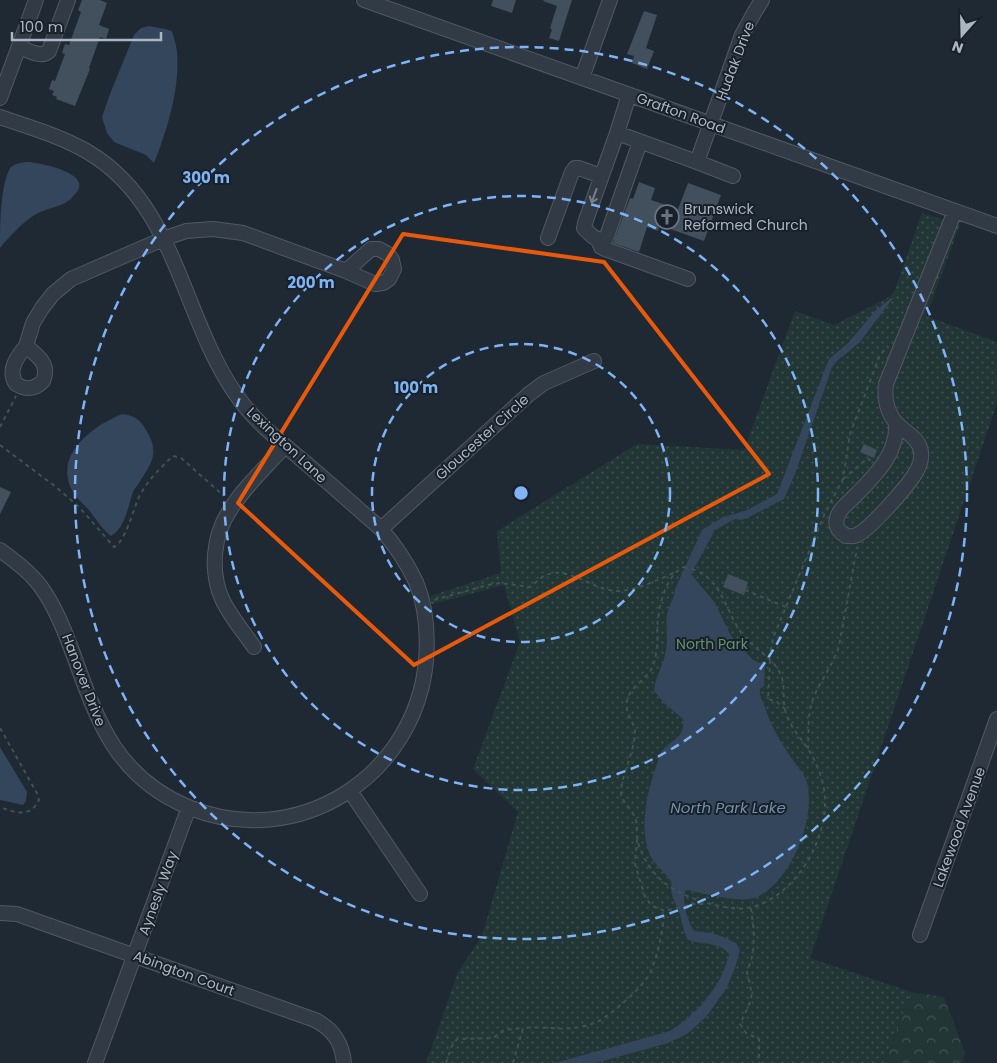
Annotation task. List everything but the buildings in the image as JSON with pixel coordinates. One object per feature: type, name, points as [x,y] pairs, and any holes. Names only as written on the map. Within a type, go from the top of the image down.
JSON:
[{"type":"street","points":[[0,98],[36,0]]},
{"type":"street","points":[[19,47],[40,55],[46,54],[49,51],[68,0]]},
{"type":"street","points":[[582,78],[610,0]]},
{"type":"street","name":"Hudak Drive","points":[[697,162],[742,36],[762,0]]},
{"type":"street","name":"Grafton Road","points":[[373,1],[629,95],[997,226]]},
{"type":"street","points":[[629,95],[584,228],[592,237],[598,240],[605,240],[607,236],[640,142]]},
{"type":"street","name":"Lexington Lane","points":[[0,117],[68,142],[89,153],[128,183],[143,203],[163,239],[187,292],[210,352],[248,412],[381,529],[406,563],[416,583],[422,604],[427,647],[422,688],[407,728],[382,763],[350,791]]},
{"type":"street","points":[[617,133],[733,176]]},
{"type":"street","points":[[548,238],[575,168],[601,176]]},
{"type":"street","points":[[896,423],[894,444],[883,464],[838,514],[836,524],[841,533],[846,536],[856,535],[881,514],[913,477],[919,466],[920,448],[890,415],[887,406],[886,384],[954,211]]},
{"type":"street","points":[[26,346],[45,365],[46,376],[39,386],[33,388],[21,387],[16,384],[11,373],[14,363],[26,346],[37,316],[47,301],[64,284],[79,274],[163,239],[195,229],[226,230],[243,233],[346,271]]},
{"type":"street","points":[[598,240],[601,247],[605,249],[688,279]]},
{"type":"street","name":"Gloucester Circle","points":[[381,529],[530,394],[544,384],[594,361]]},
{"type":"street","points":[[254,647],[228,612],[216,581],[216,556],[219,533],[225,518],[234,504],[285,446]]},
{"type":"street","name":"Hanover Drive","points":[[0,550],[27,572],[41,588],[62,624],[93,710],[112,745],[132,768],[155,789],[189,807],[226,817],[269,818],[310,810],[350,791]]},
{"type":"street","name":"Lakewood Avenue","points":[[920,934],[997,719]]},
{"type":"street","points":[[350,791],[420,894]]},
{"type":"street","name":"Aynesly Way","points":[[95,1063],[189,807]]},
{"type":"street","name":"Abington Court","points":[[0,912],[17,914],[320,1022],[339,1041],[344,1063]]},
{"type":"path","points":[[844,479],[850,434],[880,355],[891,343]]},
{"type":"path","points":[[0,428],[21,387]]},
{"type":"path","points":[[0,445],[56,487],[80,508],[114,547],[119,543],[124,534],[145,486],[173,456],[181,458],[234,504]]},
{"type":"path","points":[[785,709],[777,702],[768,699],[772,638],[825,513],[844,479],[867,459],[883,464]]},
{"type":"path","points":[[808,749],[809,715],[813,700],[835,658],[839,646],[848,590],[855,561],[856,535]]},
{"type":"path","points":[[422,604],[488,584],[505,583],[530,587],[543,576],[560,572],[605,589],[618,591],[634,588],[685,567],[694,569],[712,580],[744,637],[777,668],[782,679],[785,709],[791,725],[808,749],[824,786],[824,811],[819,833],[811,854],[793,882],[771,900],[751,908],[693,904],[665,911],[652,906],[645,897],[635,864],[637,827],[635,816],[621,796],[635,732],[626,703],[629,695],[650,672],[654,662],[658,642],[658,619],[664,596],[674,573]]},
{"type":"path","points":[[745,590],[786,607]]},
{"type":"path","points":[[0,728],[38,795],[39,800],[32,810],[26,813],[14,812],[0,807]]},
{"type":"path","points":[[637,838],[654,872],[668,885],[685,895],[712,904]]},
{"type":"path","points":[[751,908],[754,932],[753,954],[747,972],[752,994],[740,1024],[746,1033],[759,1039],[758,1063]]},
{"type":"path","points":[[446,1063],[452,1046],[457,1039],[493,1038],[504,1030],[546,1027],[572,1028],[598,1022],[635,991],[651,972],[659,945],[665,911]]},
{"type":"path","points":[[513,1063],[523,1028]]},
{"type":"highlighted area","points":[[403,234],[604,262],[769,474],[414,665],[238,503]]},
{"type":"green space","name":"North Park","points":[[922,213],[960,225],[926,316],[997,342],[997,403],[810,958],[911,992],[884,1063],[426,1063],[458,972],[482,936],[518,812],[473,769],[520,642],[504,585],[429,605],[427,597],[501,573],[497,531],[637,444],[744,450],[795,311],[834,325],[889,297],[894,292]]},
{"type":"green space","points":[[911,992],[944,997],[965,1053],[962,1063],[884,1063]]},
{"type":"water","points":[[149,26],[172,31],[177,54],[177,81],[172,109],[154,163],[146,155],[114,142],[107,133],[102,117],[134,35],[141,28]]},
{"type":"water","points":[[30,162],[66,171],[78,181],[79,188],[66,202],[29,219],[0,248],[1,206],[7,174],[11,167],[20,163]]},
{"type":"water","name":"North Park Lake","points":[[893,298],[860,342],[832,367],[795,474],[784,499],[747,518],[742,520],[735,519],[713,531],[691,574],[715,603],[731,636],[753,660],[765,665],[764,686],[760,689],[761,698],[771,724],[806,779],[809,794],[805,829],[798,847],[790,864],[779,879],[767,891],[754,898],[730,898],[686,890],[684,900],[689,922],[694,931],[712,933],[726,938],[736,943],[740,950],[726,989],[706,1017],[687,1034],[668,1043],[596,1063],[555,1063],[670,1031],[699,1008],[714,988],[726,966],[729,954],[725,950],[715,945],[688,940],[673,897],[671,882],[652,859],[647,847],[645,820],[648,793],[660,755],[679,736],[683,726],[683,719],[665,704],[654,691],[666,650],[666,620],[668,611],[675,589],[702,530],[723,517],[745,511],[777,494],[829,359],[848,343],[875,311]]},
{"type":"water","points":[[122,414],[134,417],[142,423],[153,445],[153,457],[144,476],[133,491],[123,523],[111,536],[76,497],[68,479],[68,466],[71,455],[88,434],[110,419]]},
{"type":"water","points":[[0,747],[27,792],[26,801],[23,805],[0,800]]},
{"type":"place","name":"Brunswick Reformed Church","points":[[667,217]]}]
